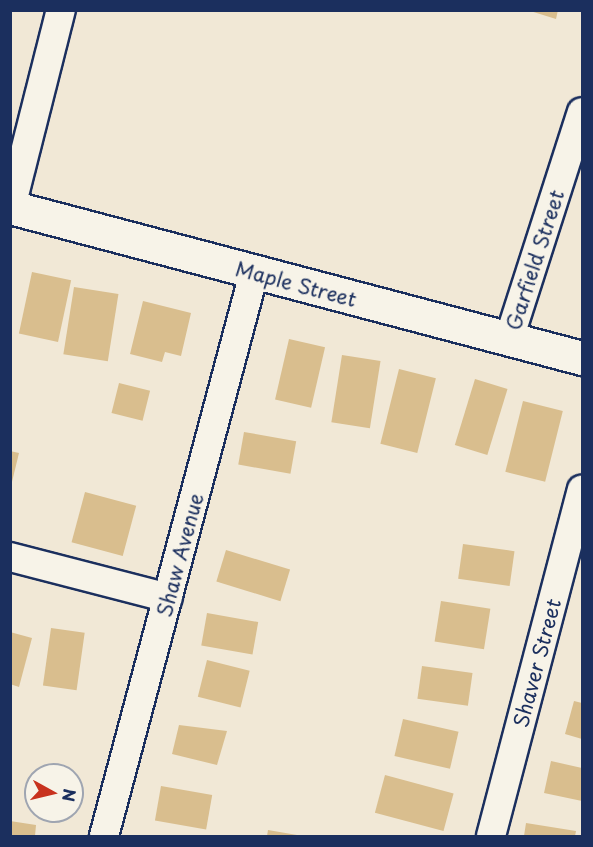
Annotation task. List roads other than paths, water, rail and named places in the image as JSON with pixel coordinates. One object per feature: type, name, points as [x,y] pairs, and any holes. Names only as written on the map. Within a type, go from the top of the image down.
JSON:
[{"type":"street","points":[[13,199],[61,10]]},
{"type":"street","name":"Garfield Street","points":[[509,339],[582,112]]},
{"type":"street","name":"Maple Street","points":[[13,199],[254,273],[582,358]]},
{"type":"street","name":"Shaw Avenue","points":[[104,837],[254,273]]},
{"type":"street","name":"Shaver Street","points":[[491,837],[582,490]]},
{"type":"street","points":[[10,557],[168,598]]}]
